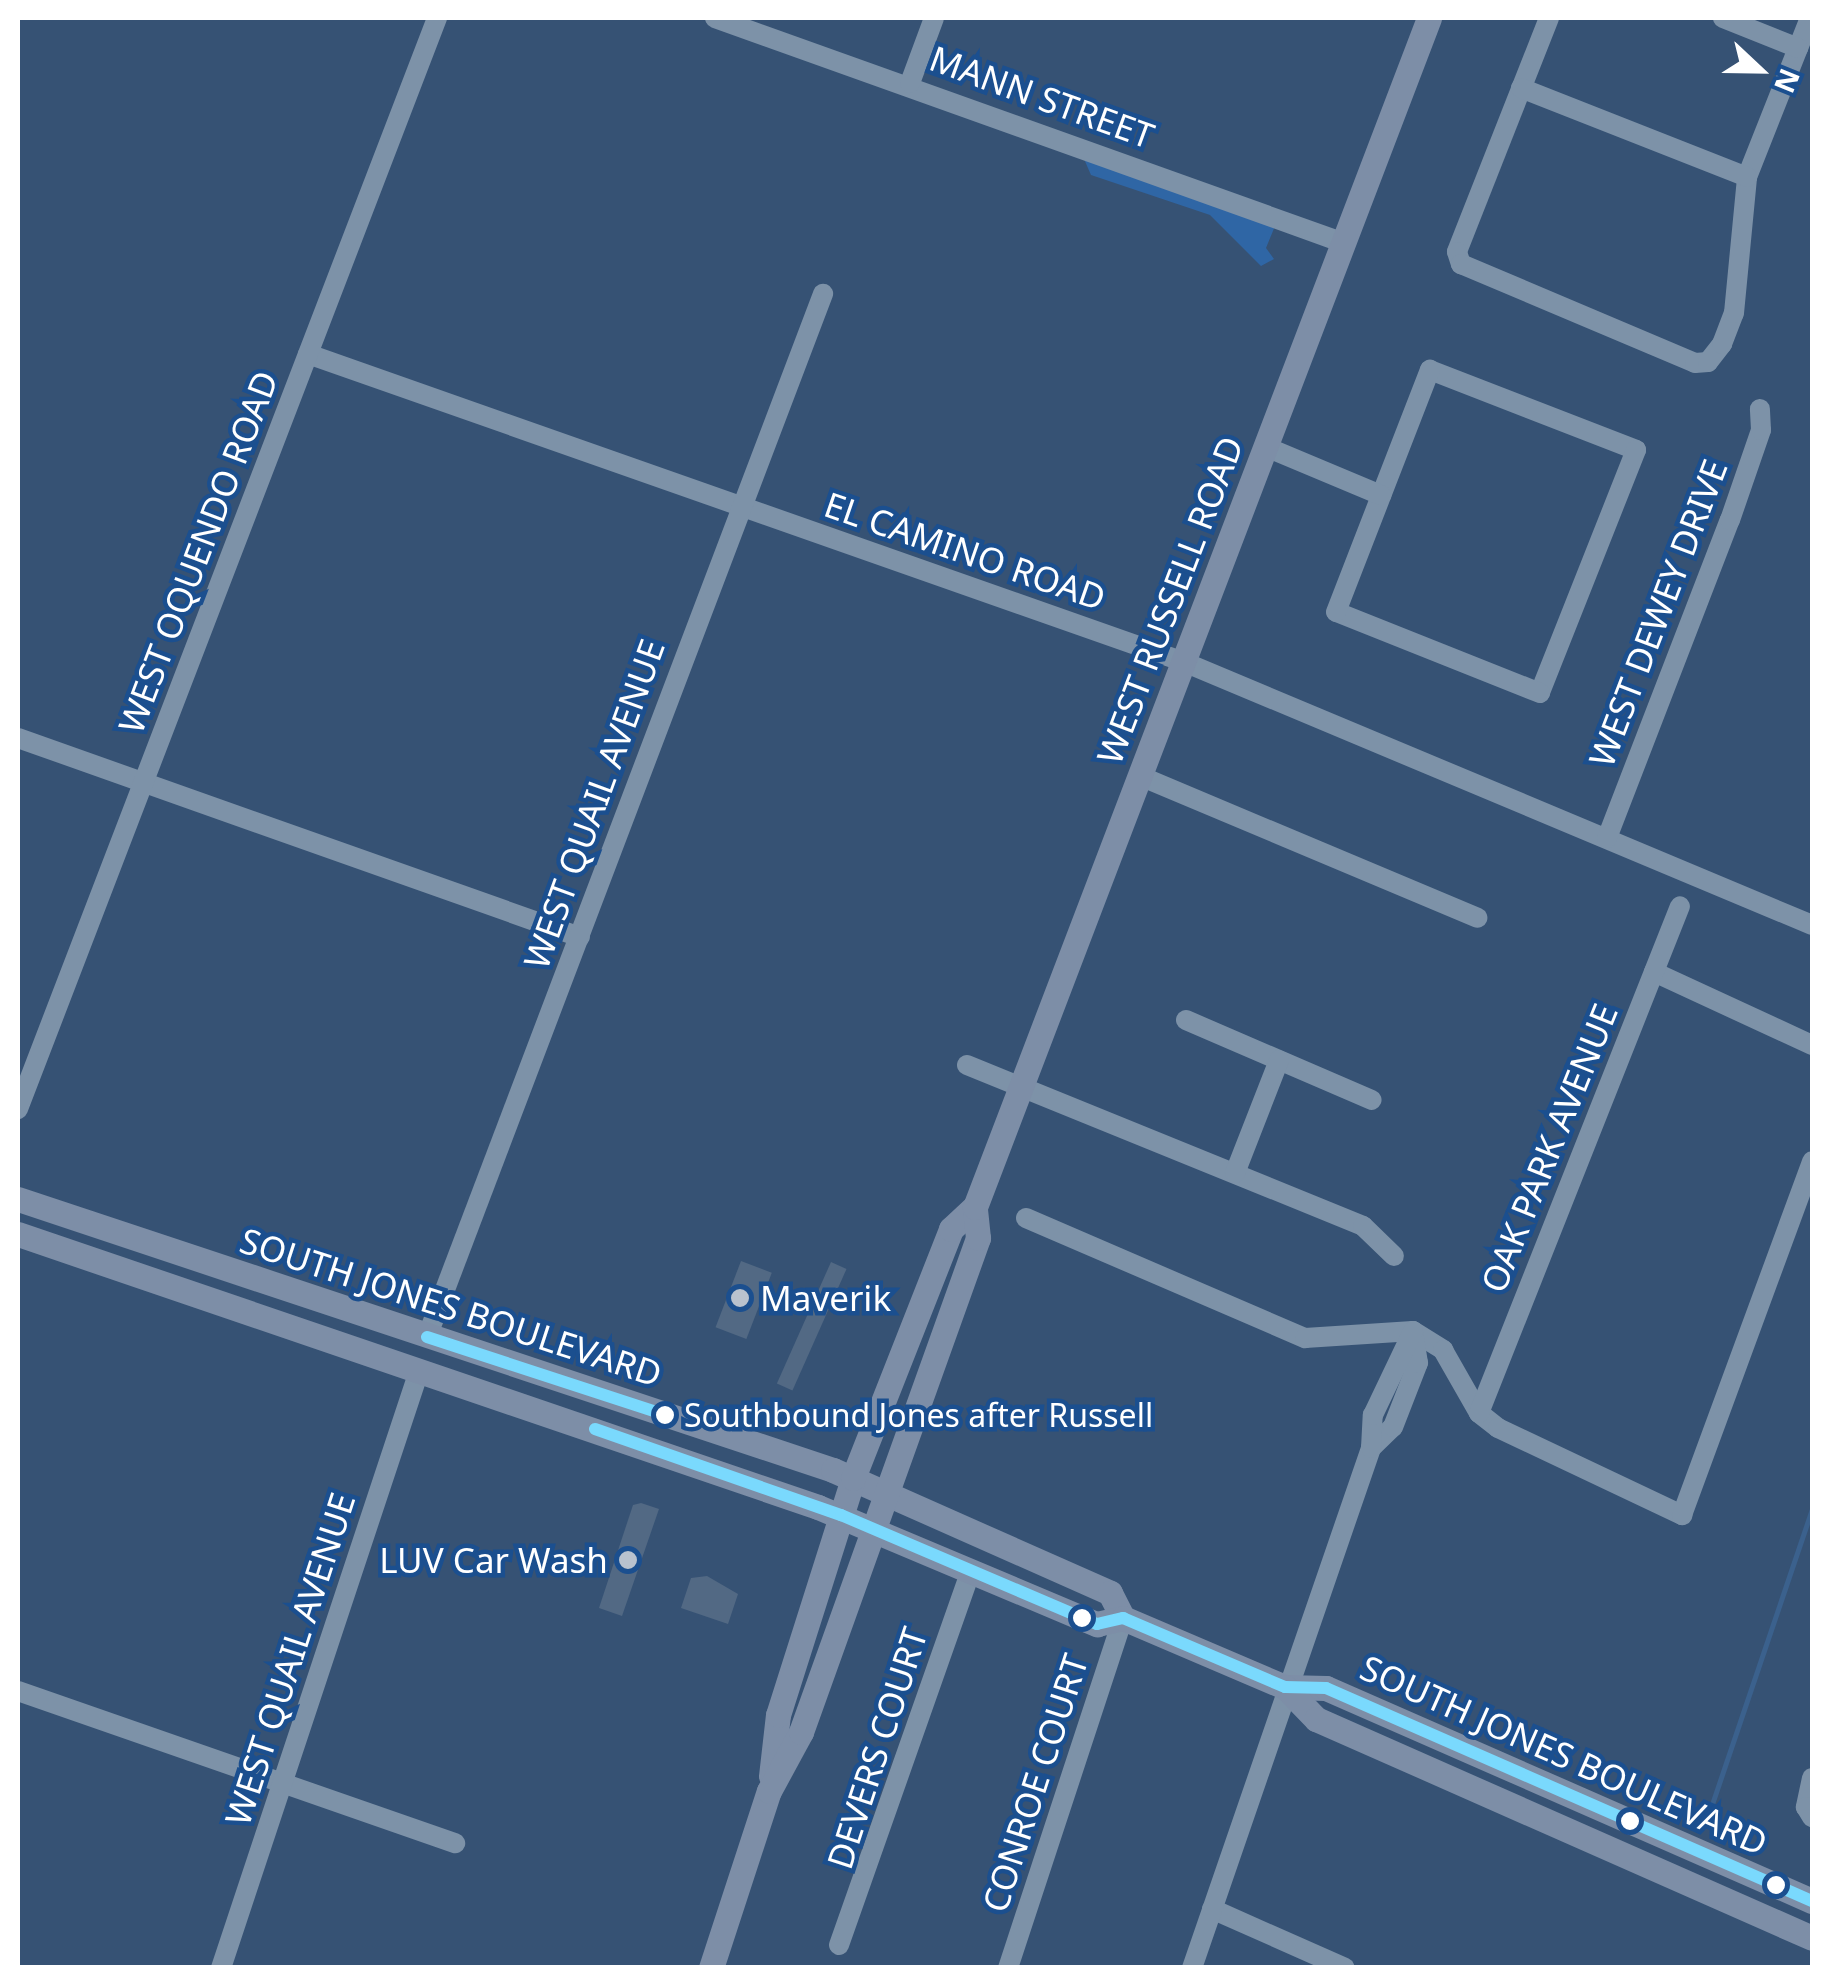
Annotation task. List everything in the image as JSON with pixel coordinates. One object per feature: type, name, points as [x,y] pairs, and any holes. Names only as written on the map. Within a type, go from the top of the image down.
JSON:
[{"type":"main road","name":"WEST RUSSELL ROAD","points":[[711,1968],[769,1791],[801,1732],[868,1527],[978,1238],[976,1207],[1430,18]]},
{"type":"main road","name":"SOUTH JONES BOULEVARD","points":[[18,1198],[854,1478],[1110,1593],[1124,1618]]},
{"type":"main road","name":"WEST RUSSELL ROAD","points":[[769,1791],[778,1715],[854,1478],[951,1229],[976,1207]]},
{"type":"main road","name":"SOUTH JONES BOULEVARD","points":[[18,1234],[841,1515],[1097,1624],[1124,1618],[1285,1687],[1326,1688],[1812,1902]]},
{"type":"main road","name":"SOUTH JONES BOULEVARD","points":[[1285,1687],[1316,1720],[1812,1938]]},
{"type":"main road","points":[[1524,1811],[1551,1806],[1618,1817]]},
{"type":"street","name":"WEST OQUENDO ROAD","points":[[18,1109],[437,18]]},
{"type":"street","name":"MANN STREET","points":[[715,18],[910,83],[1344,243]]},
{"type":"street","points":[[910,83],[934,18]]},
{"type":"street","points":[[1549,18],[1457,252],[1462,264],[1708,362],[1722,344],[1743,277],[1747,177],[1810,18]]},
{"type":"street","points":[[1723,18],[1798,48]]},
{"type":"street","points":[[1521,88],[1747,177]]},
{"type":"street","name":"WEST QUAIL AVENUE","points":[[427,1338],[823,294]]},
{"type":"street","name":"EL CAMINO ROAD","points":[[308,354],[1184,662],[1812,925]]},
{"type":"street","points":[[1430,370],[1636,450],[1540,692],[1336,612],[1382,495],[1430,370]]},
{"type":"street","name":"WEST DEWEY DRIVE","points":[[1606,838],[1730,520],[1762,430],[1760,409]]},
{"type":"street","points":[[1266,447],[1382,495]]},
{"type":"street","points":[[18,738],[580,937]]},
{"type":"street","points":[[1140,776],[1477,918]]},
{"type":"street","name":"OAK PARK AVENUE","points":[[1479,1413],[1680,906]]},
{"type":"street","points":[[1654,972],[1812,1045]]},
{"type":"street","points":[[1186,1020],[1372,1100]]},
{"type":"street","points":[[1236,1173],[1279,1060]]},
{"type":"street","points":[[967,1065],[1364,1226],[1394,1256]]},
{"type":"street","points":[[1026,1218],[1305,1338],[1413,1331],[1443,1350],[1479,1413],[1682,1515],[1812,1162]]},
{"type":"street","points":[[1192,1968],[1285,1687],[1371,1448],[1373,1415],[1413,1331]]},
{"type":"street","name":"WEST QUAIL AVENUE","points":[[221,1968],[419,1371]]},
{"type":"street","name":"DEVERS COURT","points":[[840,1946],[971,1570]]},
{"type":"street","name":"CONROE COURT","points":[[1008,1968],[1124,1618]]},
{"type":"street","points":[[18,1691],[455,1843]]},
{"type":"street","points":[[1812,1778],[1806,1807],[1812,1817]]},
{"type":"street","points":[[1212,1908],[1345,1968]]},
{"type":"shaded area","points":[[1084,159],[1275,226],[1266,248],[1274,259],[1261,266],[1210,215],[1091,175]]},
{"type":"building","name":"Maverik","points":[[741,1261],[772,1273],[746,1339],[716,1327]]},
{"type":"building","name":"Maverik","points":[[831,1262],[847,1269],[792,1390],[777,1384]]},
{"type":"building","name":"LUV Car Wash","points":[[641,1503],[659,1509],[622,1616],[599,1608],[633,1505]]},
{"type":"building","points":[[707,1576],[738,1594],[728,1624],[681,1608],[691,1578]]},
{"type":"waterway","points":[[1709,1813],[1812,1508]]},
{"type":"transit line","points":[[427,1337],[665,1415]]},
{"type":"transit line","points":[[595,1429],[841,1515],[1097,1624],[1123,1618],[1285,1687],[1326,1688],[1812,1901]]},
{"type":"place","name":"Maverik","points":[[740,1298]]},
{"type":"place","name":"Southbound Jones after Russell","points":[[665,1415]]},
{"type":"place","name":"LUV Car Wash","points":[[628,1560]]}]
